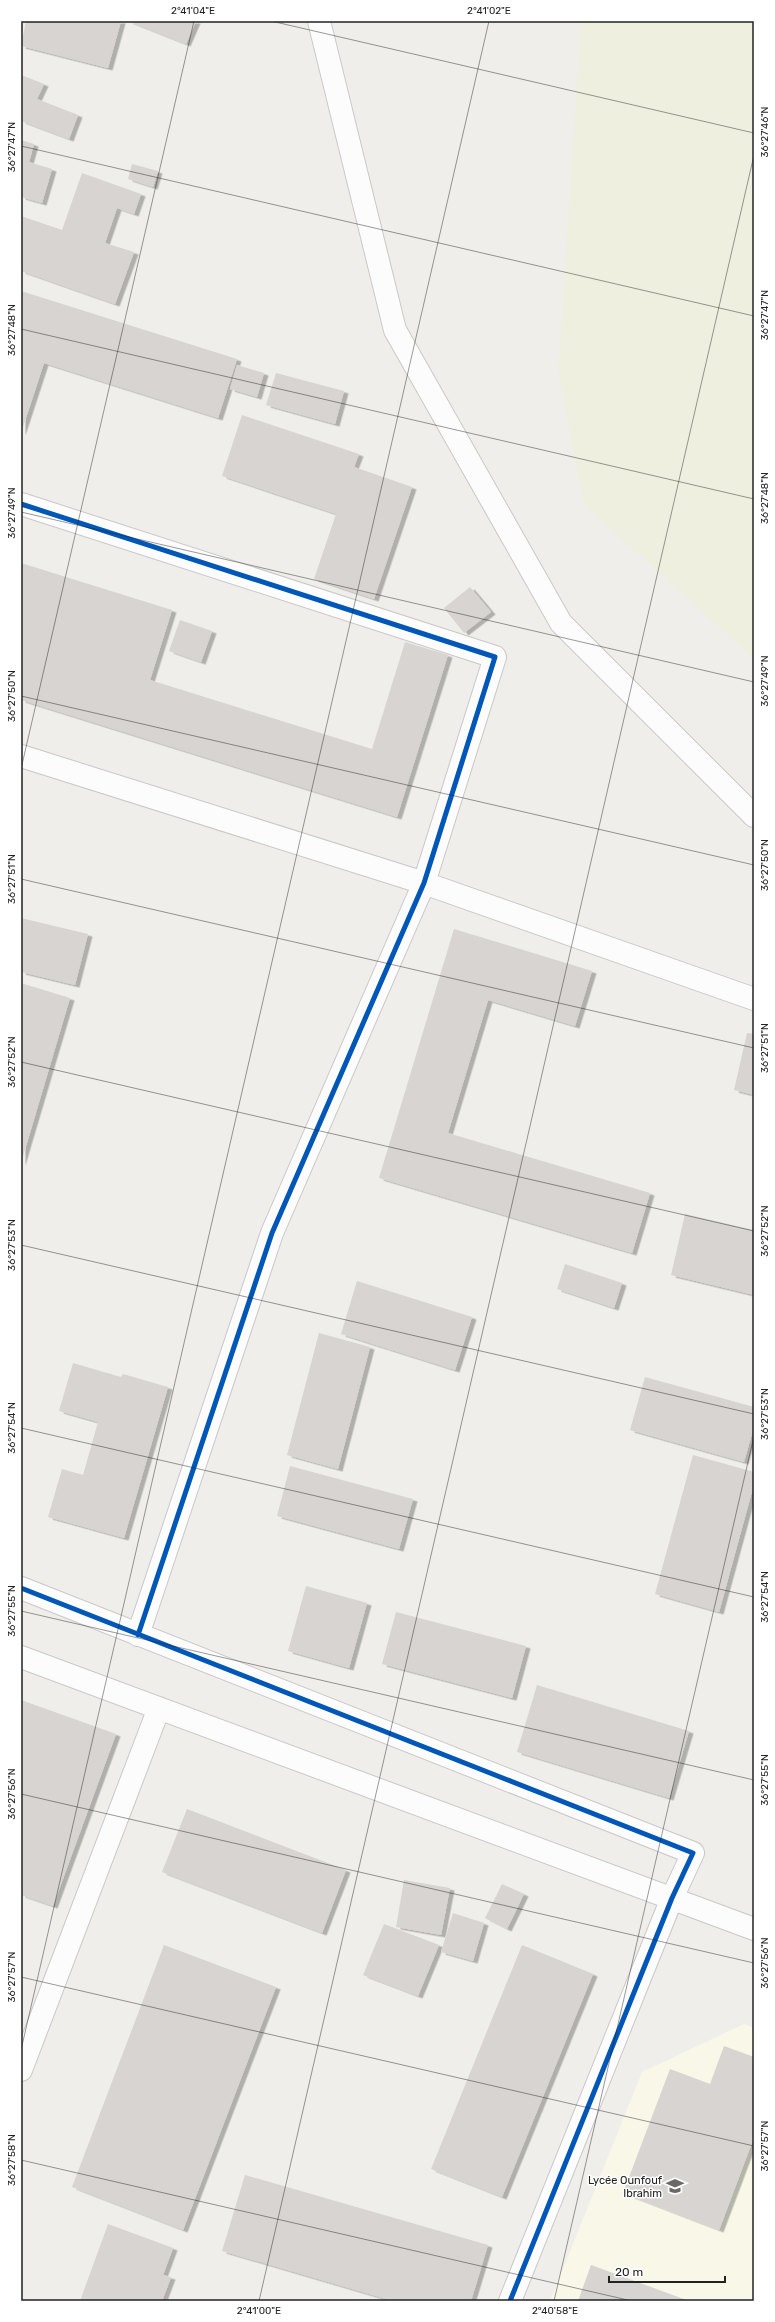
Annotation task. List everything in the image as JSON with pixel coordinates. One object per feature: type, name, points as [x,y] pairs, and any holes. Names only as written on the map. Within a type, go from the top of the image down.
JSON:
[{"type":"street","points":[[319,21],[395,330],[560,623],[754,816]]},
{"type":"street","points":[[21,504],[495,657],[424,884],[272,1233],[138,1635]]},
{"type":"street","points":[[21,756],[424,884],[754,999]]},
{"type":"street","points":[[21,1588],[693,1853],[672,1898],[510,2301]]},
{"type":"street","points":[[21,1657],[754,1929]]},
{"type":"street","points":[[21,2070],[159,1708]]},
{"type":"shaded area","name":"Lycée Ounfouf Ibrahim","points":[[744,2024],[754,2028],[754,2301],[550,2301],[642,2072]]},
{"type":"green space","points":[[583,21],[754,21],[754,663],[743,649],[584,505],[558,372],[580,31]]},
{"type":"building","points":[[26,21],[121,21],[108,68],[21,46]]},
{"type":"building","points":[[128,21],[196,21],[186,44]]},
{"type":"building","points":[[21,75],[44,84],[37,99],[78,115],[69,139],[21,121]]},
{"type":"building","points":[[21,140],[34,144],[29,162],[52,169],[42,203],[21,197]]},
{"type":"building","points":[[132,164],[158,171],[153,187],[128,179]]},
{"type":"building","points":[[82,173],[141,194],[134,214],[117,208],[105,243],[134,252],[115,304],[21,271],[21,216],[62,230]]},
{"type":"building","points":[[21,291],[237,359],[218,418],[44,363],[21,433]]},
{"type":"building","points":[[237,365],[264,373],[257,397],[230,389]]},
{"type":"building","points":[[276,373],[344,391],[335,424],[266,405]]},
{"type":"building","points":[[242,415],[359,454],[354,467],[412,487],[374,599],[314,579],[336,514],[222,476]]},
{"type":"building","points":[[21,563],[172,610],[150,680],[372,749],[405,642],[448,655],[397,817],[21,700]]},
{"type":"building","points":[[470,587],[491,612],[464,633],[444,608]]},
{"type":"building","points":[[180,620],[212,631],[201,662],[169,651]]},
{"type":"building","points":[[21,918],[88,934],[75,985],[21,972]]},
{"type":"building","points":[[454,929],[592,971],[575,1026],[488,1000],[448,1133],[650,1193],[632,1253],[379,1178]]},
{"type":"building","points":[[21,983],[70,998],[21,1163]]},
{"type":"building","points":[[747,1033],[754,1034],[754,1095],[734,1090]]},
{"type":"building","points":[[685,1214],[754,1230],[754,1295],[671,1275]]},
{"type":"building","points":[[565,1264],[622,1283],[614,1308],[557,1289]]},
{"type":"building","points":[[357,1281],[472,1317],[455,1370],[341,1334]]},
{"type":"building","points":[[319,1333],[370,1347],[338,1469],[287,1455]]},
{"type":"building","points":[[73,1363],[121,1377],[123,1374],[168,1387],[124,1538],[48,1517],[62,1469],[83,1475],[98,1422],[59,1411]]},
{"type":"building","points":[[645,1377],[754,1407],[754,1426],[744,1462],[630,1430]]},
{"type":"building","points":[[693,1455],[754,1472],[754,1484],[719,1612],[655,1594]]},
{"type":"building","points":[[290,1466],[413,1499],[399,1549],[277,1516]]},
{"type":"building","points":[[306,1586],[367,1603],[349,1668],[288,1651]]},
{"type":"building","points":[[396,1612],[526,1646],[512,1698],[382,1664]]},
{"type":"building","points":[[537,1685],[689,1731],[669,1798],[517,1752]]},
{"type":"building","points":[[21,1700],[116,1734],[53,1906],[21,1895]]},
{"type":"building","points":[[187,1809],[346,1870],[322,1933],[162,1872]]},
{"type":"building","points":[[404,1880],[450,1888],[441,1935],[396,1927]]},
{"type":"building","points":[[502,1884],[524,1894],[507,1929],[485,1918]]},
{"type":"building","points":[[453,1913],[484,1923],[473,1961],[441,1952]]},
{"type":"building","points":[[384,1924],[439,1945],[418,1996],[363,1975]]},
{"type":"building","points":[[164,1945],[276,1987],[183,2230],[72,2187]]},
{"type":"building","points":[[522,1945],[593,1974],[502,2197],[431,2169]]},
{"type":"building","points":[[724,2046],[754,2057],[754,2137],[719,2230],[623,2193],[670,2069],[710,2084]]},
{"type":"building","points":[[245,2175],[488,2245],[471,2301],[393,2301],[222,2251]]},
{"type":"building","points":[[108,2224],[173,2248],[163,2275],[171,2277],[162,2301],[80,2301]]},
{"type":"building","points":[[591,2265],[689,2301],[578,2301]]},
{"type":"cycle path","points":[[21,504],[495,657],[424,883],[272,1233],[138,1635]]},
{"type":"cycle path","points":[[21,1588],[693,1853],[672,1898],[510,2301]]},
{"type":"place","name":"Lycée Ounfouf Ibrahim","points":[[675,2186]]}]
